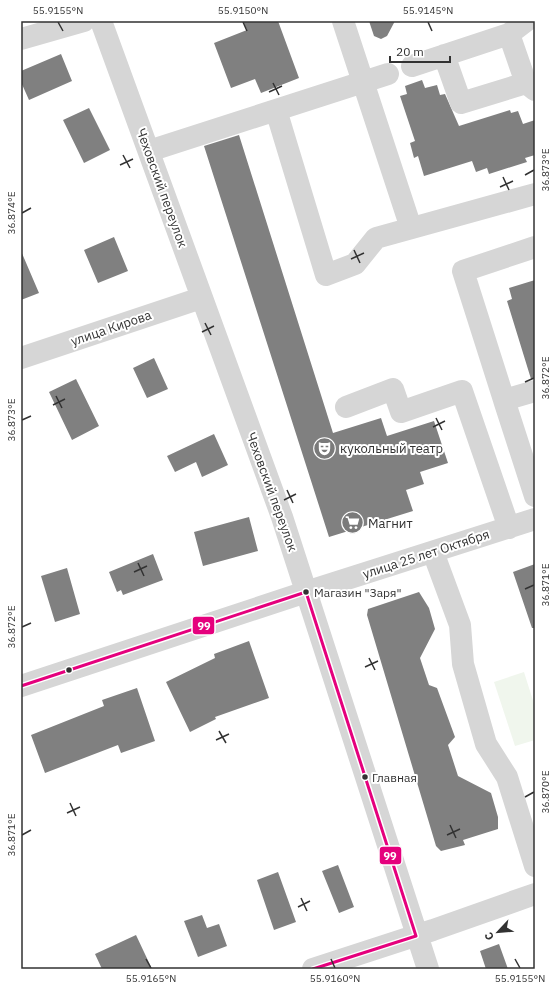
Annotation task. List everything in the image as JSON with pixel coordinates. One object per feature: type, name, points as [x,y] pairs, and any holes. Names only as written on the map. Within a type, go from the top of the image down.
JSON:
[{"type":"street","points":[[21,39],[84,21]]},
{"type":"street","name":"Чеховский переулок","points":[[100,21],[149,151],[201,298],[282,517],[416,936],[428,969]]},
{"type":"street","points":[[343,21],[411,228]]},
{"type":"street","points":[[412,66],[517,28],[531,87],[461,103],[444,55]]},
{"type":"street","points":[[149,151],[388,74]]},
{"type":"street","points":[[276,110],[326,275],[355,264],[376,238],[535,194]]},
{"type":"street","points":[[535,247],[463,271],[504,400],[530,461],[535,496]]},
{"type":"street","name":"улица Кирова","points":[[21,358],[201,298]]},
{"type":"street","points":[[346,407],[393,389],[401,412],[462,391],[509,528]]},
{"type":"street","points":[[504,400],[535,390]]},
{"type":"street","name":"улица 25 лет Октября","points":[[21,686],[306,592],[535,520]]},
{"type":"street","points":[[433,552],[460,625],[463,664],[486,744],[506,777],[535,866]]},
{"type":"street","points":[[313,969],[416,936],[535,894]]},
{"type":"shaded area","points":[[524,672],[535,707],[535,740],[515,746],[494,682]]},
{"type":"building","points":[[243,21],[278,21],[299,78],[261,93],[255,79],[231,88],[214,43],[247,30]]},
{"type":"building","points":[[369,21],[395,21],[387,36],[381,39],[374,36]]},
{"type":"building","points":[[61,54],[72,81],[29,100],[21,82],[21,71]]},
{"type":"building","points":[[422,80],[425,88],[437,85],[440,95],[445,94],[459,126],[510,110],[511,113],[518,111],[523,124],[535,120],[535,155],[525,158],[527,162],[489,174],[487,168],[476,172],[472,161],[424,176],[418,156],[414,158],[410,143],[415,141],[400,96],[407,94],[405,86]]},
{"type":"building","points":[[89,108],[110,150],[84,163],[63,120]]},
{"type":"building","points":[[239,135],[333,433],[381,418],[387,436],[434,421],[448,463],[420,472],[424,484],[406,490],[413,511],[329,537],[204,146]]},
{"type":"building","points":[[114,237],[128,271],[98,283],[84,250]]},
{"type":"building","points":[[21,251],[39,293],[21,300]]},
{"type":"building","points":[[535,280],[535,379],[531,379],[507,301],[512,299],[509,288]]},
{"type":"building","points":[[154,358],[168,389],[147,398],[133,368]]},
{"type":"building","points":[[76,379],[99,426],[72,440],[49,392]]},
{"type":"building","points":[[214,434],[228,465],[202,477],[196,462],[175,472],[167,456]]},
{"type":"building","points":[[249,517],[258,551],[203,566],[194,532]]},
{"type":"building","points":[[153,554],[163,580],[123,595],[121,590],[117,592],[109,572]]},
{"type":"building","points":[[535,564],[535,628],[532,628],[513,572]]},
{"type":"building","points":[[67,568],[80,614],[55,622],[41,576]]},
{"type":"building","points":[[419,592],[429,608],[435,629],[420,658],[429,685],[437,688],[455,737],[448,745],[458,776],[491,793],[498,817],[498,829],[463,840],[465,845],[441,851],[436,846],[367,615],[368,609]]},
{"type":"building","points":[[249,641],[269,698],[215,717],[216,719],[190,732],[166,682],[215,658],[214,654]]},
{"type":"building","points":[[137,688],[155,741],[121,753],[118,745],[45,773],[31,735],[104,706],[102,700]]},
{"type":"building","points":[[338,865],[354,907],[339,913],[322,871]]},
{"type":"building","points":[[278,872],[296,922],[274,930],[257,880]]},
{"type":"building","points":[[202,915],[207,928],[219,924],[227,946],[198,957],[184,921]]},
{"type":"building","points":[[136,935],[152,969],[102,969],[95,954]]},
{"type":"building","points":[[499,944],[508,969],[486,969],[480,951]]},
{"type":"transit line","name":"99","points":[[21,686],[306,592],[416,936],[313,969]]},
{"type":"place","name":"кукольный театр","points":[[324,448]]},
{"type":"place","name":"Магнит","points":[[352,523]]},
{"type":"place","name":"Магазин \"Заря\"","points":[[306,592]]},
{"type":"place","name":"Главная","points":[[365,777]]}]
